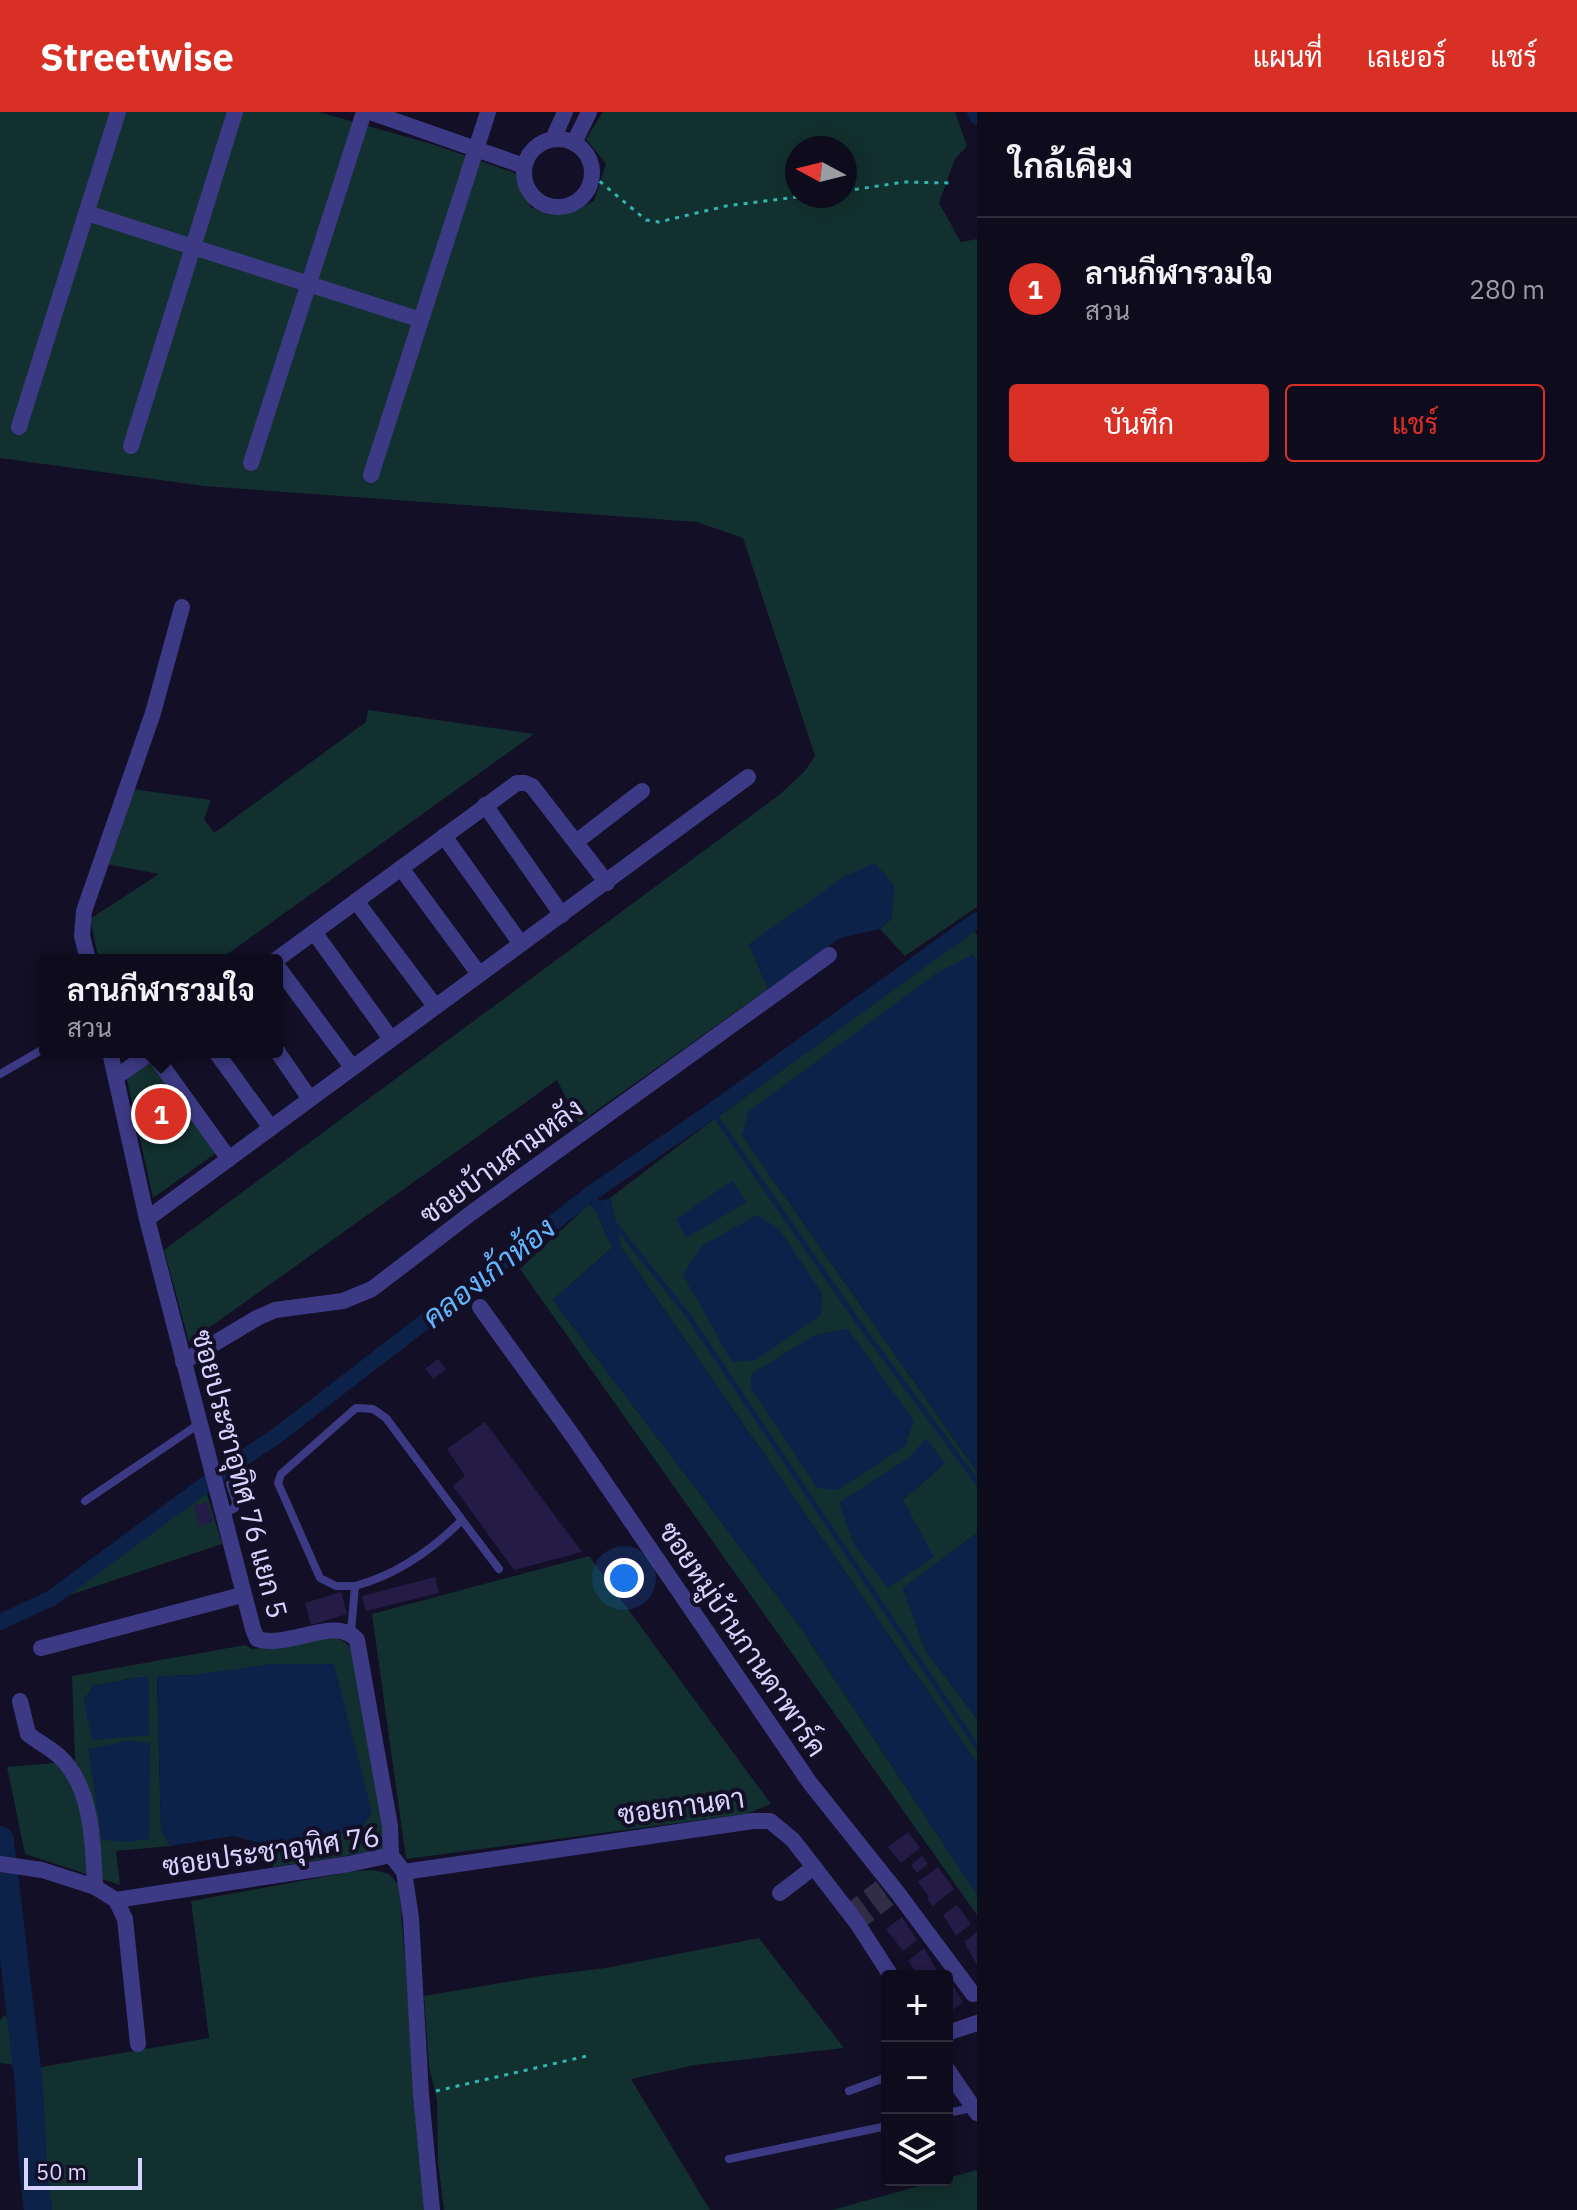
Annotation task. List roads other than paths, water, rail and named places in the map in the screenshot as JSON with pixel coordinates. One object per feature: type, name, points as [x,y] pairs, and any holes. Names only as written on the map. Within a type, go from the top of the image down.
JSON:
[{"type":"street","points":[[19,427],[118,112]]},
{"type":"street","points":[[131,446],[235,112]]},
{"type":"street","points":[[251,463],[364,112]]},
{"type":"street","points":[[370,112],[524,166]]},
{"type":"street","points":[[371,475],[488,112]]},
{"type":"street","points":[[553,139],[565,112]]},
{"type":"street","points":[[574,143],[589,112]]},
{"type":"street","points":[[553,139],[574,143],[588,157],[592,175],[589,188],[581,198],[563,207],[549,206],[536,200],[524,178],[524,166],[534,148],[553,139]]},
{"type":"street","points":[[87,213],[421,320]]},
{"type":"street","points":[[86,954],[82,936],[84,911],[153,713],[182,607]]},
{"type":"street","points":[[147,1219],[748,777]]},
{"type":"street","points":[[283,955],[517,783],[532,786],[607,883]]},
{"type":"street","points":[[576,842],[642,791]]},
{"type":"street","points":[[485,805],[562,915]]},
{"type":"street","points":[[444,836],[521,944]]},
{"type":"street","points":[[401,868],[479,974]]},
{"type":"street","points":[[356,901],[435,1006]]},
{"type":"street","points":[[314,932],[391,1039]]},
{"type":"street","name":"ซอยบ้านสามหลัง","points":[[183,1362],[275,1310],[343,1301],[372,1289],[474,1211],[829,955]]},
{"type":"street","points":[[283,974],[352,1067]]},
{"type":"street","name":"ซอยประชาอุทิศ 76 แยก 5","points":[[111,1058],[147,1219],[208,1461],[223,1488],[221,1514],[257,1639],[278,1643],[337,1630],[351,1632]]},
{"type":"street","points":[[116,1077],[143,1058]]},
{"type":"street","points":[[156,1058],[229,1159]]},
{"type":"street","points":[[220,1058],[271,1128]]},
{"type":"street","points":[[282,1058],[310,1099]]},
{"type":"street","name":"ซอยหมู่บ้านกานดาพาร์ค","points":[[480,1307],[575,1439],[810,1783],[973,1994]]},
{"type":"street","points":[[41,1648],[242,1595]]},
{"type":"street","points":[[351,1632],[362,1655],[390,1826],[391,1855]]},
{"type":"street","points":[[20,1701],[28,1734],[59,1756],[75,1775],[89,1820],[95,1887]]},
{"type":"street","name":"ซอยกานดา","points":[[404,1872],[770,1821],[793,1840],[857,1923],[887,1970]]},
{"type":"street","name":"ซอยประชาอุทิศ 76","points":[[116,1900],[391,1855],[404,1872],[415,1960],[421,2094],[432,2210]]},
{"type":"street","points":[[0,1864],[42,1870],[95,1887],[116,1900],[125,1919],[138,2044]]},
{"type":"street","points":[[780,1893],[814,1867]]},
{"type":"street","points":[[953,2031],[977,2023]]},
{"type":"street","points":[[953,2078],[975,2110]]},
{"type":"lane","points":[[0,1074],[39,1051]]},
{"type":"lane","points":[[462,1520],[442,1540],[412,1561],[375,1580],[355,1586],[336,1586],[320,1578],[278,1483],[281,1474],[356,1408],[373,1409],[386,1418],[499,1569]]},
{"type":"lane","points":[[85,1501],[199,1424]]},
{"type":"lane","points":[[351,1632],[355,1586]]},
{"type":"lane","points":[[849,2091],[881,2079]]},
{"type":"lane","points":[[953,2112],[975,2110]]},
{"type":"lane","points":[[729,2159],[881,2127]]},
{"type":"water","points":[[875,863],[894,885],[892,918],[880,929],[840,938],[768,989],[749,944],[845,876]]},
{"type":"water","points":[[972,955],[977,959],[977,1472],[742,1135],[749,1111],[937,973]]},
{"type":"water","points":[[732,1181],[747,1202],[686,1238],[676,1219]]},
{"type":"water","points":[[610,1198],[621,1247],[977,1763],[977,1894],[794,1618],[553,1300],[612,1248],[596,1211],[589,1204]]},
{"type":"water","points":[[757,1215],[779,1229],[822,1293],[821,1315],[756,1360],[732,1362],[683,1275],[703,1245]]},
{"type":"water","points":[[848,1329],[914,1421],[904,1447],[837,1490],[817,1488],[751,1388],[751,1374],[815,1335]]},
{"type":"water","points":[[926,1438],[945,1463],[903,1500],[934,1557],[888,1588],[854,1545],[839,1503],[909,1458]]},
{"type":"water","points":[[977,1533],[977,1719],[925,1650],[903,1588]]},
{"type":"water","points":[[273,1664],[334,1664],[372,1812],[362,1829],[271,1846],[233,1836],[170,1846],[161,1829],[157,1676],[192,1675]]},
{"type":"water","points":[[149,1677],[149,1735],[92,1740],[84,1700],[93,1686]]},
{"type":"water","points":[[127,1741],[150,1743],[149,1839],[128,1842],[102,1840],[88,1749]]},
{"type":"waterway","points":[[975,112],[977,117]]},
{"type":"waterway","name":"คลองเก้าห้อง","points":[[0,1622],[52,1598],[222,1472],[275,1437],[596,1190],[712,1111],[977,920]]},
{"type":"waterway","points":[[712,1111],[858,1322],[977,1482]]},
{"type":"waterway","points":[[591,1194],[600,1205]]},
{"type":"waterway","points":[[613,1222],[687,1314],[977,1747]]},
{"type":"waterway","points":[[0,1840],[29,2086],[38,2210]]},
{"type":"tunnel","points":[[849,1912],[888,1882]]},
{"type":"tunnel","points":[[857,1923],[897,1892]]},
{"type":"place","name":"ลานกีฬารวมใจ","points":[[161,1114]]}]
